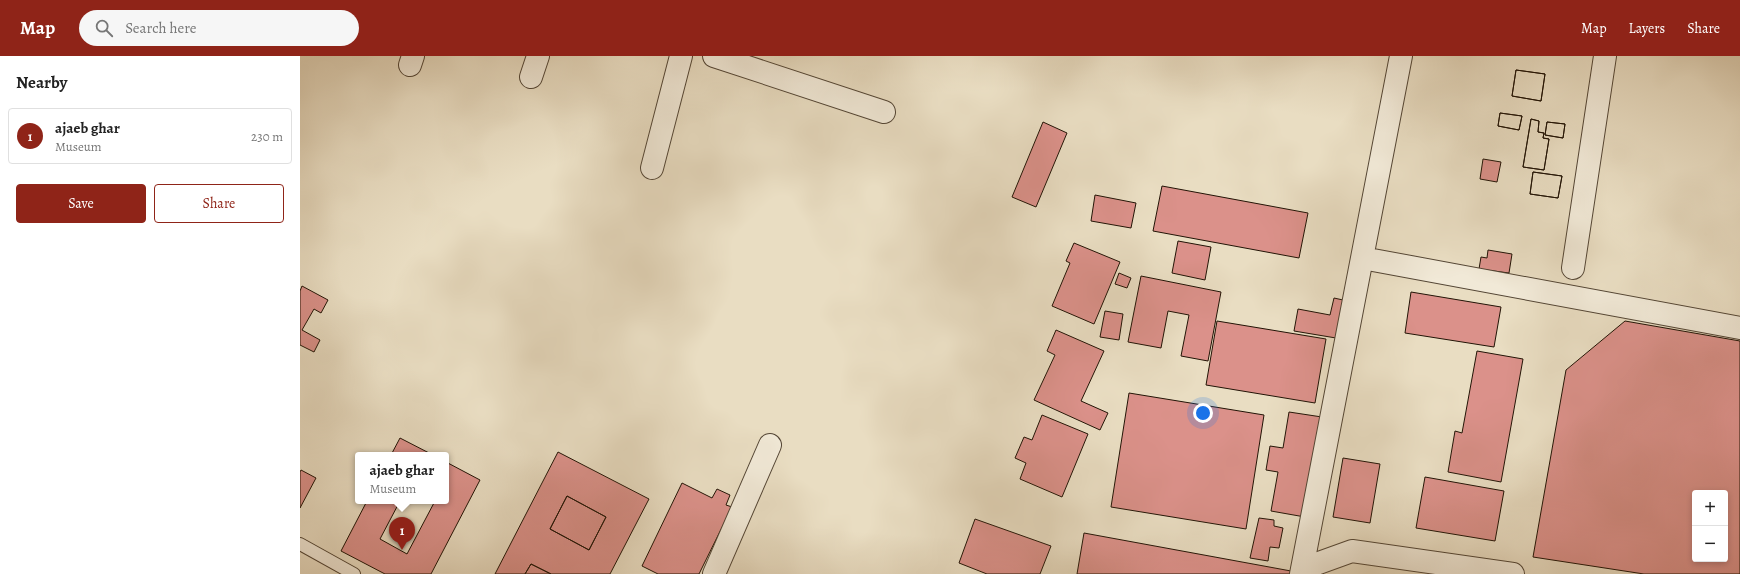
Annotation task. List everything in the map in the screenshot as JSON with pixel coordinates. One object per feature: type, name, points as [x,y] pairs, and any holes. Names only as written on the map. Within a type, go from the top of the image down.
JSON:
[{"type":"street","points":[[531,77],[538,56]]},
{"type":"street","points":[[652,168],[681,56]]},
{"type":"street","points":[[714,56],[884,112]]},
{"type":"street","points":[[1302,571],[1402,56]]},
{"type":"street","points":[[1573,268],[1605,56]]},
{"type":"street","points":[[1362,258],[1740,328]]},
{"type":"street","points":[[714,574],[770,444]]},
{"type":"street","points":[[1302,571],[1352,551],[1512,574]]},
{"type":"lane","points":[[300,544],[354,574]]},
{"type":"building","points":[[1516,70],[1545,74],[1541,101],[1512,96]]},
{"type":"building","points":[[1516,70],[1545,74],[1541,101],[1512,96]]},
{"type":"building","points":[[1500,113],[1522,116],[1519,130],[1498,126]]},
{"type":"building","points":[[1500,113],[1522,116],[1519,130],[1498,126]]},
{"type":"building","points":[[1531,119],[1539,121],[1538,132],[1544,133],[1543,138],[1549,139],[1544,170],[1523,167]]},
{"type":"building","points":[[1531,119],[1539,121],[1538,132],[1544,133],[1543,138],[1549,139],[1544,170],[1523,167]]},
{"type":"building","points":[[1043,122],[1067,133],[1036,207],[1012,197]]},
{"type":"building","points":[[1547,122],[1565,124],[1563,138],[1545,135]]},
{"type":"building","points":[[1547,122],[1565,124],[1563,138],[1545,135]]},
{"type":"building","points":[[1483,159],[1501,162],[1497,182],[1480,179]]},
{"type":"building","points":[[1533,172],[1562,176],[1558,198],[1530,194]]},
{"type":"building","points":[[1533,172],[1562,176],[1558,198],[1530,194]]},
{"type":"building","points":[[1162,186],[1308,213],[1299,258],[1153,231]]},
{"type":"building","points":[[1095,195],[1136,203],[1131,228],[1091,221]]},
{"type":"building","points":[[1178,241],[1211,247],[1205,280],[1172,273]]},
{"type":"building","points":[[1074,243],[1120,262],[1094,324],[1052,306],[1070,263],[1066,261]]},
{"type":"building","points":[[1488,250],[1512,254],[1509,273],[1479,269],[1481,257],[1487,258]]},
{"type":"building","points":[[1119,273],[1131,278],[1127,288],[1115,284]]},
{"type":"building","points":[[1141,276],[1221,292],[1208,361],[1181,356],[1189,315],[1168,311],[1161,348],[1128,342]]},
{"type":"building","points":[[302,286],[328,300],[321,313],[314,309],[302,330],[320,340],[314,352],[300,345],[300,291]]},
{"type":"building","points":[[1411,292],[1501,307],[1494,347],[1405,333]]},
{"type":"building","points":[[1334,298],[1343,300],[1336,338],[1294,331],[1298,309],[1330,315]]},
{"type":"building","points":[[1105,311],[1123,314],[1119,340],[1100,337]]},
{"type":"building","points":[[1217,321],[1326,339],[1315,403],[1206,385]]},
{"type":"building","points":[[1625,321],[1740,341],[1740,574],[1644,574],[1533,557],[1566,370]]},
{"type":"building","points":[[1056,330],[1104,351],[1081,401],[1108,413],[1100,430],[1034,400],[1055,355],[1047,351]]},
{"type":"building","points":[[1477,351],[1523,359],[1501,482],[1448,472],[1455,431],[1462,433]]},
{"type":"building","points":[[1129,393],[1264,415],[1246,529],[1111,507]]},
{"type":"building","points":[[1289,412],[1322,417],[1305,517],[1271,511],[1278,472],[1266,470],[1270,446],[1283,448]]},
{"type":"building","points":[[1042,415],[1088,434],[1062,497],[1020,479],[1026,463],[1015,458],[1024,437],[1032,440]]},
{"type":"building","points":[[400,438],[427,452],[393,452]]},
{"type":"building","points":[[558,452],[649,499],[610,574],[551,574],[531,564],[525,574],[495,574]],"holes":[[[567,496],[606,517],[589,550],[550,529]]]},
{"type":"building","points":[[1343,458],[1380,464],[1370,523],[1333,517]]},
{"type":"building","points":[[449,464],[480,480],[431,574],[385,574],[341,551],[365,504],[398,504],[380,539],[407,554],[433,504],[449,504]]},
{"type":"building","points":[[301,470],[316,478],[300,508],[300,472]]},
{"type":"building","points":[[1425,477],[1504,491],[1495,541],[1416,528]]},
{"type":"building","points":[[682,483],[712,498],[717,489],[730,495],[726,505],[732,507],[699,574],[658,574],[642,566]]},
{"type":"building","points":[[567,496],[606,517],[589,550],[550,529]]},
{"type":"building","points":[[1259,518],[1274,520],[1274,526],[1283,528],[1279,548],[1270,547],[1268,561],[1250,558]]},
{"type":"building","points":[[975,519],[1051,546],[1040,574],[987,574],[959,563]]},
{"type":"building","points":[[1084,533],[1291,571],[1291,574],[1077,574]]},
{"type":"building","points":[[531,564],[551,574],[525,574]]},
{"type":"place","name":"ajaeb ghar","points":[[402,550]]}]
